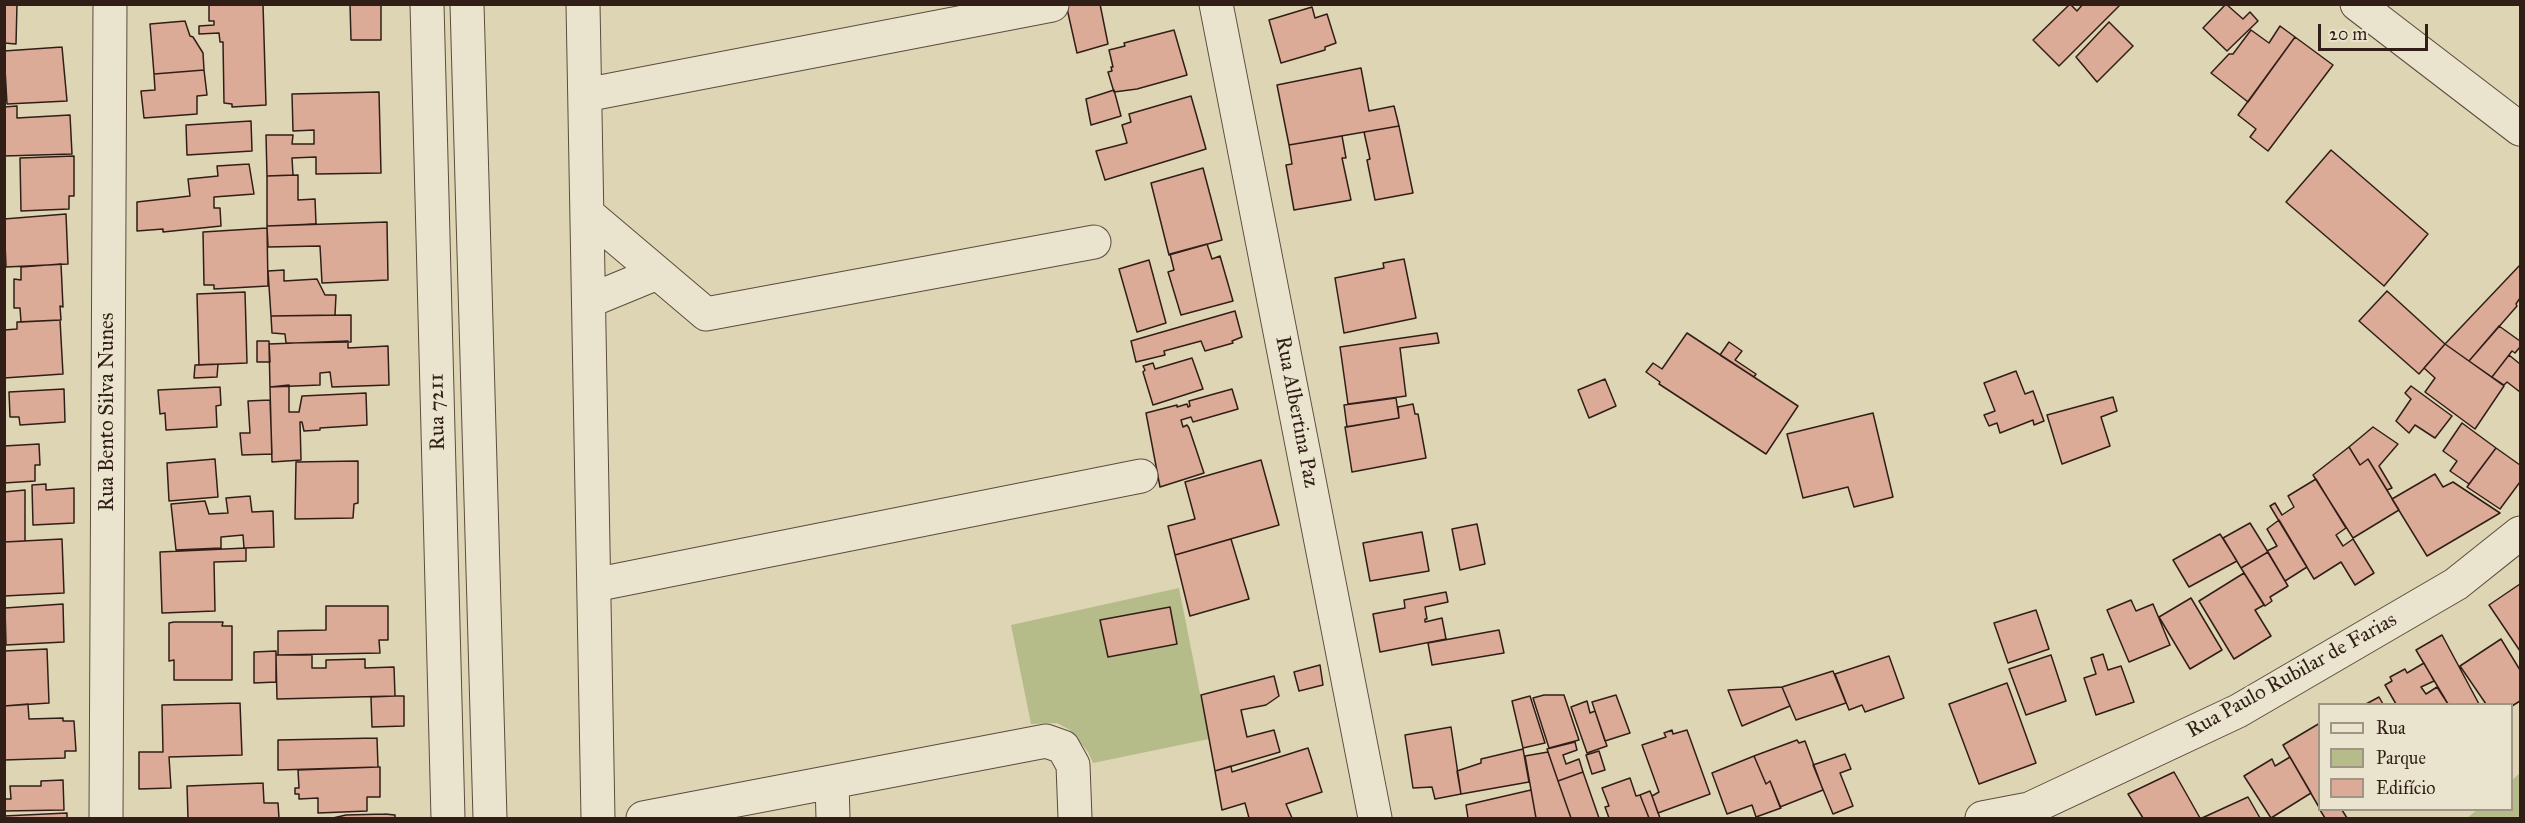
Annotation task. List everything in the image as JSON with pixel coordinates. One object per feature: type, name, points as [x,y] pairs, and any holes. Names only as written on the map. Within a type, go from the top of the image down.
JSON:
[{"type":"street","name":"Rua Bento Silva Nunes","points":[[106,819],[110,4]]},
{"type":"street","name":"Rua 7211","points":[[427,4],[448,819]]},
{"type":"street","points":[[467,4],[490,819]]},
{"type":"street","points":[[584,4],[598,819]]},
{"type":"street","name":"Rua Albertina Paz","points":[[1216,4],[1375,819]]},
{"type":"street","points":[[2357,4],[2520,129]]},
{"type":"street","points":[[585,95],[1052,5]]},
{"type":"street","points":[[588,214],[706,314],[1094,242]]},
{"type":"street","points":[[589,301],[657,273]]},
{"type":"street","points":[[594,585],[1141,476]]},
{"type":"street","name":"Rua Paulo Rubilar de Farias","points":[[1982,819],[2032,814],[2238,711],[2457,584],[2520,533]]},
{"type":"street","points":[[643,819],[1046,741],[1063,747],[1073,765],[1075,819]]},
{"type":"street","points":[[832,782],[833,819]]},
{"type":"green space","points":[[1179,588],[1209,739],[1093,763],[1088,752],[1070,730],[1057,723],[1031,724],[1011,625]]},
{"type":"green space","points":[[2520,773],[2520,818],[2467,818],[2476,811],[2513,811],[2513,779]]},
{"type":"building","points":[[4,4],[17,4],[16,44],[4,43]]},
{"type":"building","points":[[209,4],[263,4],[266,105],[232,107],[232,104],[224,103],[223,42],[220,42],[219,33],[199,34],[199,26],[214,25],[214,21],[209,21]]},
{"type":"building","points":[[350,4],[381,4],[381,40],[351,40]]},
{"type":"building","points":[[1066,4],[1100,4],[1108,44],[1077,53]]},
{"type":"building","points":[[2070,4],[2077,11],[2083,4],[2120,5],[2059,66],[2033,40]]},
{"type":"building","points":[[2226,4],[2243,19],[2250,12],[2258,21],[2227,51],[2203,28]]},
{"type":"building","points":[[1312,7],[1315,18],[1327,14],[1336,43],[1325,47],[1325,50],[1281,63],[1269,20]]},
{"type":"building","points":[[185,21],[190,36],[203,53],[204,70],[154,74],[150,24]]},
{"type":"building","points":[[2109,22],[2133,46],[2097,82],[2076,57]]},
{"type":"building","points":[[2280,26],[2295,37],[2248,102],[2211,73],[2229,54],[2233,54],[2251,30],[2269,43]]},
{"type":"building","points":[[1174,30],[1187,75],[1137,89],[1114,92],[1108,72],[1112,71],[1111,67],[1113,67],[1109,50],[1125,46],[1124,43]]},
{"type":"building","points":[[2295,37],[2333,65],[2268,151],[2250,137],[2256,129],[2238,115]]},
{"type":"building","points":[[62,47],[67,101],[7,104],[4,51]]},
{"type":"building","points":[[1361,68],[1369,111],[1394,106],[1399,126],[1289,145],[1277,85]]},
{"type":"building","points":[[204,70],[207,95],[197,96],[197,114],[144,118],[141,91],[155,90],[154,74]]},
{"type":"building","points":[[1114,90],[1121,116],[1091,125],[1086,99]]},
{"type":"building","points":[[379,92],[381,173],[316,174],[316,157],[292,158],[293,175],[267,176],[266,135],[293,135],[292,144],[314,144],[314,130],[293,131],[292,94]]},
{"type":"building","points":[[1191,96],[1206,149],[1105,180],[1096,151],[1127,143],[1122,125],[1131,122],[1129,114]]},
{"type":"building","points":[[17,106],[17,118],[70,115],[72,154],[4,156],[4,107]]},
{"type":"building","points":[[251,121],[252,151],[187,155],[186,125]]},
{"type":"building","points":[[1399,126],[1413,193],[1375,200],[1364,132]]},
{"type":"building","points":[[1342,136],[1346,158],[1342,158],[1351,200],[1294,210],[1286,165],[1292,164],[1289,145]]},
{"type":"building","points":[[2331,150],[2428,234],[2384,286],[2286,202]]},
{"type":"building","points":[[74,156],[74,196],[69,196],[69,209],[21,211],[20,158]]},
{"type":"building","points":[[249,164],[254,194],[214,197],[214,208],[220,208],[221,226],[163,232],[163,229],[137,231],[137,202],[190,196],[188,179],[218,176],[217,166]]},
{"type":"building","points":[[1203,168],[1222,240],[1169,255],[1151,183]]},
{"type":"building","points":[[298,175],[298,200],[315,199],[316,224],[267,226],[267,176]]},
{"type":"building","points":[[66,214],[68,264],[6,267],[4,219]]},
{"type":"building","points":[[387,222],[388,280],[322,283],[320,246],[268,247],[267,226]]},
{"type":"building","points":[[267,228],[268,286],[214,289],[214,285],[204,285],[203,232]]},
{"type":"building","points":[[1207,244],[1212,259],[1220,256],[1233,301],[1181,315],[1168,272],[1174,270],[1170,254]]},
{"type":"building","points":[[1404,259],[1416,318],[1344,333],[1335,278],[1384,268],[1383,263]]},
{"type":"building","points":[[1149,260],[1166,323],[1137,332],[1119,269]]},
{"type":"building","points":[[61,264],[63,307],[60,306],[61,320],[21,322],[20,308],[14,308],[14,279],[21,280],[21,267]]},
{"type":"building","points":[[2520,265],[2520,298],[2517,306],[2469,361],[2445,344]]},
{"type":"building","points":[[284,270],[284,281],[317,279],[325,295],[336,295],[335,315],[271,316],[268,271]]},
{"type":"building","points":[[2387,291],[2445,344],[2419,374],[2359,321]]},
{"type":"building","points":[[245,292],[247,363],[199,365],[197,294]]},
{"type":"building","points":[[1235,311],[1242,337],[1232,341],[1233,343],[1205,351],[1201,341],[1164,351],[1165,355],[1136,362],[1131,341]]},
{"type":"building","points":[[351,315],[351,342],[286,343],[285,334],[272,333],[271,316]]},
{"type":"building","points":[[60,320],[63,374],[4,378],[4,330],[17,329],[17,322]]},
{"type":"building","points":[[2499,326],[2520,341],[2520,347],[2515,353],[2512,351],[2492,377],[2469,361]]},
{"type":"building","points":[[1437,333],[1439,343],[1400,348],[1406,396],[1348,404],[1340,347]]},
{"type":"building","points":[[1687,333],[1798,406],[1766,454],[1659,384],[1660,382],[1646,372],[1653,363],[1662,369]]},
{"type":"building","points":[[257,341],[269,341],[270,362],[257,362]]},
{"type":"building","points":[[348,341],[348,348],[388,346],[389,385],[332,387],[330,372],[320,373],[320,385],[270,387],[269,344]]},
{"type":"building","points":[[1729,342],[1742,351],[1735,360],[1756,374],[1754,377],[1720,355]]},
{"type":"building","points":[[2445,344],[2504,386],[2475,429],[2425,392],[2435,378],[2424,368]]},
{"type":"building","points":[[2509,355],[2520,364],[2520,392],[2507,382],[2504,385],[2492,377]]},
{"type":"building","points":[[1192,358],[1203,389],[1153,405],[1143,366],[1153,363],[1155,369]]},
{"type":"building","points":[[218,364],[217,377],[194,378],[195,365]]},
{"type":"building","points":[[2016,371],[2025,394],[2033,391],[2044,421],[2034,425],[2033,420],[2000,433],[1997,423],[1989,426],[1984,415],[1995,411],[1984,383]]},
{"type":"building","points":[[1605,379],[1616,406],[1589,418],[1578,390]]},
{"type":"building","points":[[289,385],[289,412],[299,412],[302,396],[366,393],[367,425],[304,431],[302,422],[300,422],[301,460],[272,462],[270,387]]},
{"type":"building","points":[[2411,386],[2452,416],[2435,438],[2415,425],[2409,433],[2396,421],[2411,399],[2405,393]]},
{"type":"building","points":[[220,387],[221,405],[216,406],[217,427],[166,430],[165,413],[160,414],[158,390]]},
{"type":"building","points":[[64,389],[65,422],[20,425],[19,417],[10,417],[9,392]]},
{"type":"building","points":[[1232,389],[1238,409],[1193,422],[1191,417],[1181,420],[1183,427],[1187,425],[1189,428],[1204,473],[1160,487],[1146,413],[1177,405],[1177,407],[1187,404],[1188,407],[1190,406],[1189,401]]},
{"type":"building","points":[[2113,397],[2117,411],[2101,417],[2110,446],[2062,464],[2047,415]]},
{"type":"building","points":[[1396,398],[1399,418],[1347,427],[1344,405]]},
{"type":"building","points":[[270,400],[272,454],[242,455],[240,433],[250,433],[248,401]]},
{"type":"building","points":[[1413,404],[1415,414],[1418,414],[1426,458],[1352,472],[1345,427],[1399,418],[1398,407]]},
{"type":"building","points":[[1873,413],[1893,497],[1854,507],[1848,487],[1803,498],[1787,434]]},
{"type":"building","points":[[2462,423],[2496,448],[2469,484],[2450,471],[2457,461],[2443,451]]},
{"type":"building","points":[[2373,427],[2398,444],[2379,466],[2392,488],[2387,490],[2368,459],[2360,465],[2349,447]]},
{"type":"building","points":[[39,444],[40,465],[35,465],[35,481],[4,483],[4,446]]},
{"type":"building","points":[[2349,447],[2360,465],[2368,459],[2399,510],[2353,538],[2313,475]]},
{"type":"building","points":[[2496,448],[2520,465],[2520,482],[2500,509],[2467,487]]},
{"type":"building","points":[[215,459],[218,497],[169,501],[167,463]]},
{"type":"building","points":[[1261,460],[1279,525],[1175,555],[1168,526],[1195,519],[1185,482]]},
{"type":"building","points":[[358,461],[358,503],[354,504],[353,518],[295,519],[296,462]]},
{"type":"building","points":[[2435,474],[2443,487],[2453,482],[2500,513],[2427,556],[2392,499]]},
{"type":"building","points":[[2316,479],[2346,528],[2336,535],[2343,546],[2353,539],[2374,573],[2355,585],[2341,562],[2314,579],[2270,506],[2275,503],[2282,515],[2294,507],[2288,496]]},
{"type":"building","points":[[46,484],[46,490],[74,488],[74,523],[33,525],[32,485]]},
{"type":"building","points":[[25,490],[25,541],[4,542],[4,492]]},
{"type":"building","points":[[250,496],[252,512],[273,511],[274,547],[244,548],[243,535],[221,537],[221,548],[176,550],[171,504],[205,501],[209,514],[228,513],[226,498]]},
{"type":"building","points":[[2279,520],[2307,567],[2285,581],[2267,551],[2277,546],[2267,529]]},
{"type":"building","points":[[2250,523],[2268,552],[2241,568],[2223,538]]},
{"type":"building","points":[[1477,524],[1485,564],[1460,570],[1452,529]]},
{"type":"building","points":[[1422,532],[1429,571],[1370,581],[1363,543]]},
{"type":"building","points":[[2220,534],[2237,561],[2189,587],[2173,560]]},
{"type":"building","points":[[62,539],[64,593],[4,596],[4,542]]},
{"type":"building","points":[[1231,539],[1249,599],[1190,616],[1175,555]]},
{"type":"building","points":[[246,548],[246,561],[214,562],[215,611],[162,613],[160,552]]},
{"type":"building","points":[[2268,552],[2288,586],[2270,597],[2272,601],[2265,606],[2241,568]]},
{"type":"building","points":[[2244,573],[2264,605],[2255,610],[2271,636],[2234,659],[2199,601]]},
{"type":"building","points":[[2520,584],[2520,651],[2489,605]]},
{"type":"building","points":[[1446,592],[1448,602],[1425,607],[1427,619],[1425,622],[1442,618],[1446,639],[1380,652],[1373,614],[1405,608],[1404,600]]},
{"type":"building","points":[[2191,598],[2222,650],[2190,669],[2159,617]]},
{"type":"building","points":[[2131,600],[2136,611],[2153,604],[2170,645],[2129,662],[2107,610]]},
{"type":"building","points":[[63,604],[64,642],[6,645],[5,608]]},
{"type":"building","points":[[326,606],[388,606],[388,640],[379,640],[380,653],[278,655],[278,631],[326,630]]},
{"type":"building","points":[[1170,607],[1177,644],[1108,657],[1100,620]]},
{"type":"building","points":[[2036,610],[2049,649],[2008,663],[1994,623]]},
{"type":"building","points":[[223,622],[222,626],[232,626],[232,680],[174,680],[174,660],[169,661],[169,623]]},
{"type":"building","points":[[1499,630],[1504,653],[1432,665],[1428,643]]},
{"type":"building","points":[[2442,635],[2478,703],[2447,703],[2416,650]]},
{"type":"building","points":[[2501,639],[2520,670],[2520,701],[2513,705],[2513,703],[2485,703],[2460,666]]},
{"type":"building","points":[[47,649],[49,703],[4,706],[4,651]]},
{"type":"building","points":[[276,651],[276,682],[254,683],[254,652]]},
{"type":"building","points":[[2103,654],[2108,670],[2121,666],[2134,702],[2096,715],[2084,678],[2096,674],[2091,658]]},
{"type":"building","points":[[276,655],[312,655],[312,668],[326,668],[326,660],[365,659],[365,668],[394,667],[395,696],[277,699]]},
{"type":"building","points":[[2051,655],[2066,701],[2026,715],[2009,669]]},
{"type":"building","points":[[1889,656],[1904,698],[1865,712],[1862,705],[1849,710],[1835,674]]},
{"type":"building","points":[[2424,663],[2434,681],[2421,687],[2426,694],[2437,687],[2447,703],[2395,703],[2385,685],[2392,681],[2390,677],[2405,669],[2407,673]]},
{"type":"building","points":[[1320,665],[1323,685],[1299,691],[1294,672]]},
{"type":"building","points":[[1833,671],[1846,703],[1796,720],[1782,687]]},
{"type":"building","points":[[1274,676],[1279,696],[1266,705],[1241,710],[1247,737],[1274,730],[1280,752],[1215,771],[1201,695]]},
{"type":"building","points":[[2007,683],[2036,763],[1979,784],[1949,704]]},
{"type":"building","points":[[1782,687],[1790,706],[1742,726],[1728,690]]},
{"type":"building","points":[[1544,695],[1564,695],[1579,740],[1549,748],[1533,698]]},
{"type":"building","points":[[1616,695],[1630,733],[1605,741],[1592,702]]},
{"type":"building","points":[[404,696],[404,726],[372,727],[371,697]]},
{"type":"building","points":[[1530,696],[1545,743],[1523,748],[1512,701]]},
{"type":"building","points":[[2379,697],[2382,703],[2368,703]]},
{"type":"building","points":[[1587,701],[1590,713],[1595,711],[1607,746],[1587,753],[1571,707]]},
{"type":"building","points":[[240,703],[242,755],[169,757],[171,788],[139,789],[139,752],[163,752],[162,705]]},
{"type":"building","points":[[28,704],[29,719],[63,718],[63,721],[74,721],[76,751],[65,751],[65,758],[4,760],[4,706]]},
{"type":"building","points":[[2318,724],[2318,806],[2283,745]]},
{"type":"building","points":[[1451,727],[1461,794],[1435,799],[1432,787],[1413,788],[1405,735]]},
{"type":"building","points":[[1672,730],[1673,734],[1687,730],[1710,794],[1658,813],[1652,796],[1659,792],[1642,745],[1666,737],[1664,733]]},
{"type":"building","points":[[377,738],[378,767],[278,770],[278,740]]},
{"type":"building","points":[[1797,740],[1799,743],[1805,741],[1823,790],[1780,807],[1770,781],[1766,784],[1754,756]]},
{"type":"building","points":[[1575,742],[1577,750],[1563,755],[1566,764],[1579,759],[1583,772],[1558,781],[1547,749]]},
{"type":"building","points":[[1308,748],[1322,792],[1286,804],[1292,818],[1249,818],[1245,803],[1222,810],[1215,771],[1231,766],[1232,772]]},
{"type":"building","points":[[1523,749],[1529,782],[1461,794],[1457,771],[1481,763],[1481,759]]},
{"type":"building","points":[[1599,751],[1605,770],[1592,774],[1586,755]]},
{"type":"building","points":[[1548,752],[1571,818],[1536,818],[1525,756]]},
{"type":"building","points":[[1845,754],[1851,769],[1840,773],[1853,806],[1833,814],[1813,765]]},
{"type":"building","points":[[1754,756],[1766,784],[1770,781],[1781,808],[1756,817],[1752,805],[1727,814],[1712,773]]},
{"type":"building","points":[[2290,757],[2311,793],[2271,818],[2244,776],[2272,759],[2275,766]]},
{"type":"building","points":[[380,767],[380,797],[367,797],[367,811],[318,813],[318,798],[299,799],[299,794],[295,794],[295,788],[299,788],[298,770]]},
{"type":"building","points":[[1583,772],[1599,818],[1571,818],[1558,781]]},
{"type":"building","points":[[2174,772],[2200,818],[2143,818],[2128,794]]},
{"type":"building","points":[[1630,778],[1636,796],[1640,795],[1649,818],[1609,818],[1605,807],[1609,806],[1602,788]]},
{"type":"building","points":[[63,780],[64,810],[4,811],[4,799],[11,799],[10,786],[41,786],[41,781]]},
{"type":"building","points":[[263,783],[264,803],[278,803],[279,818],[188,818],[187,786]]},
{"type":"building","points":[[1531,790],[1536,818],[1468,818],[1466,805]]},
{"type":"building","points":[[1650,791],[1660,818],[1649,818],[1640,795]]},
{"type":"building","points":[[2248,797],[2260,818],[2202,818]]},
{"type":"building","points":[[2321,811],[2343,811],[2347,818],[2325,818]]},
{"type":"building","points":[[67,813],[67,818],[4,818],[4,816]]},
{"type":"building","points":[[346,815],[395,815],[395,818],[333,818]]}]
